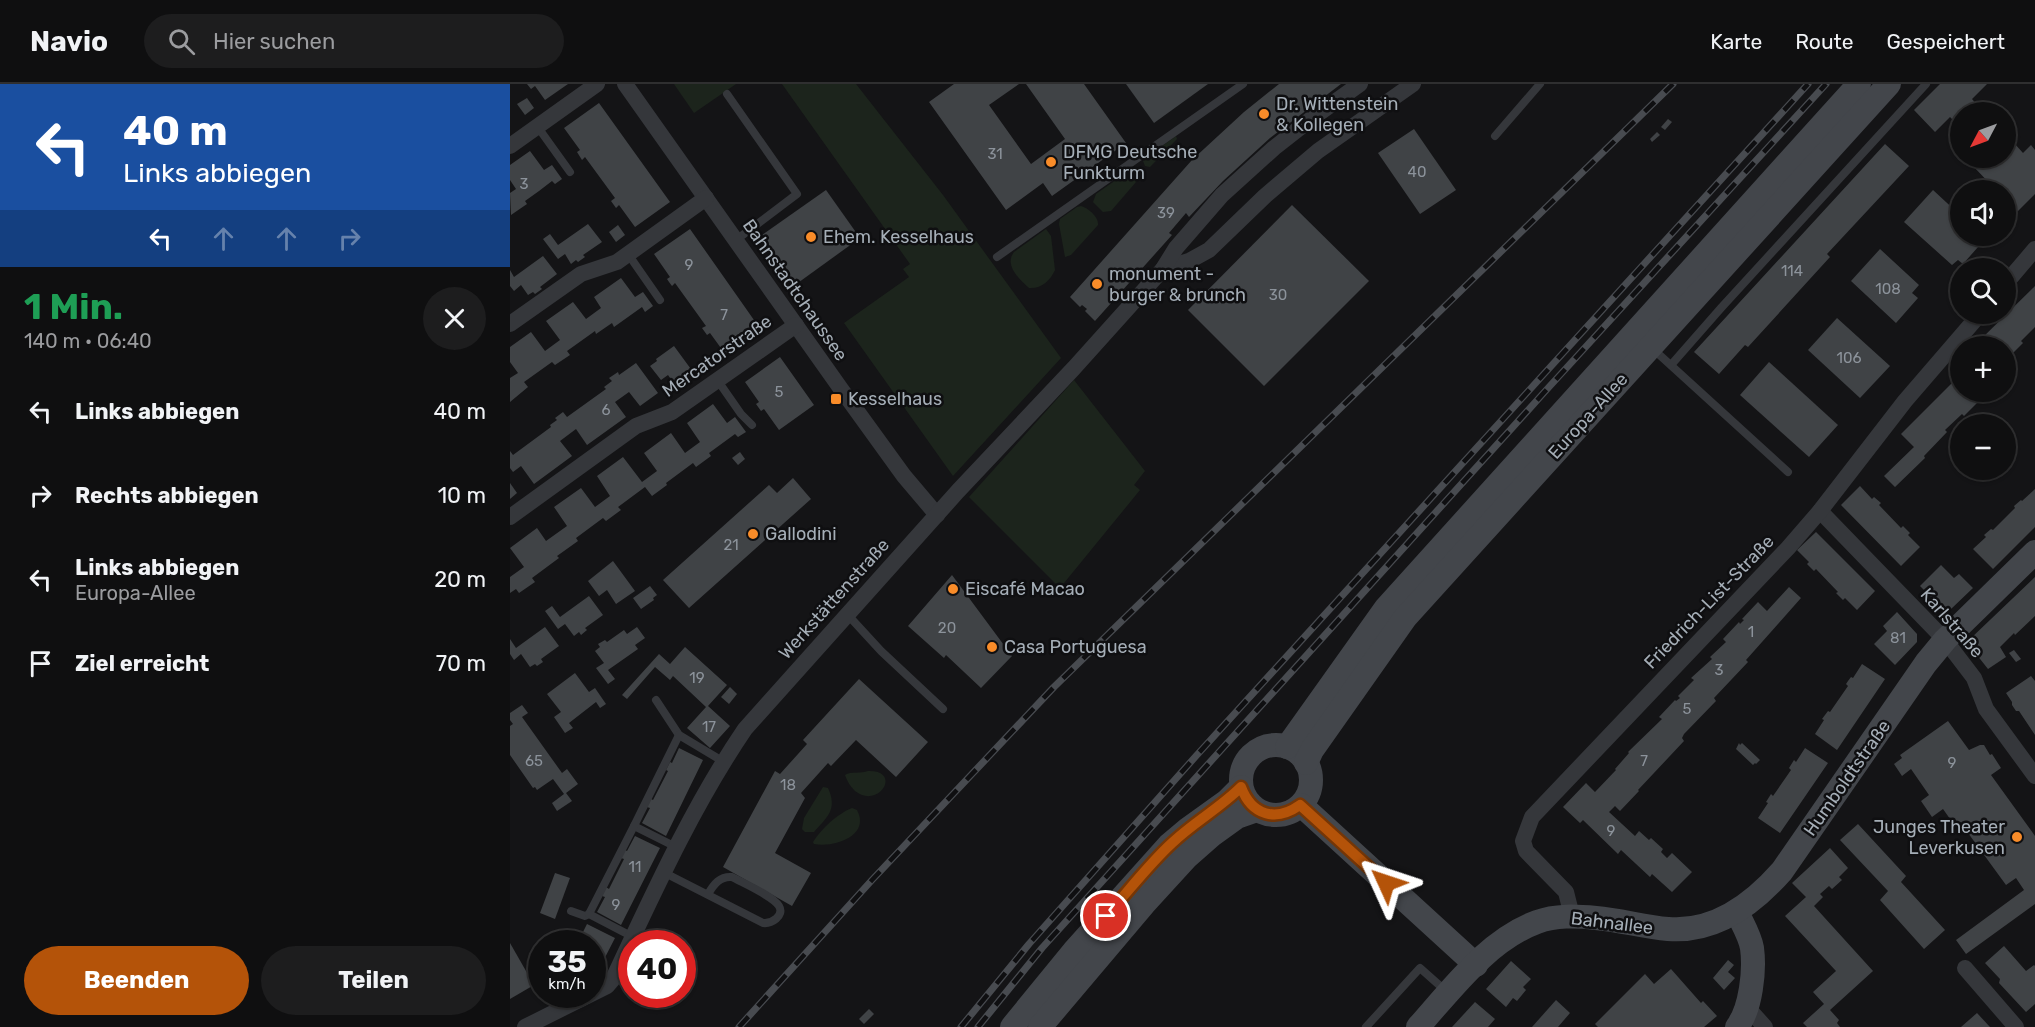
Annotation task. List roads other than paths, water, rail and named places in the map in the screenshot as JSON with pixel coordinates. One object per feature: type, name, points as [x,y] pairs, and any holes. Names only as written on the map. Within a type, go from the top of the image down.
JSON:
[{"type":"main road","name":"Europa-Allee","points":[[1306,763],[1405,618],[1859,84]]},
{"type":"main road","name":"Europa-Allee","points":[[1287,747],[1386,608],[1889,84]]},
{"type":"main road","name":"Humboldtstraße","points":[[1737,912],[1762,893],[1782,871],[1926,663],[1945,640],[2035,552]]},
{"type":"main road","points":[[1275,745],[1287,747],[1306,763],[1310,774],[1307,796],[1291,811],[1281,815],[1269,814],[1257,810],[1245,796],[1241,787],[1243,767],[1256,751],[1275,745]]},
{"type":"main road","points":[[1012,1027],[1074,951],[1169,845],[1227,801],[1241,787]]},
{"type":"main road","points":[[1300,805],[1476,965]]},
{"type":"main road","points":[[1040,1027],[1187,857],[1237,817],[1257,810]]},
{"type":"main road","points":[[1737,912],[1752,947],[1752,977],[1742,1017]]},
{"type":"main road","name":"Bahnallee","points":[[1418,1027],[1448,993],[1498,944],[1521,929],[1540,921],[1572,916],[1607,919],[1672,930],[1706,925],[1737,912]]},
{"type":"street","points":[[510,146],[597,84]]},
{"type":"street","name":"Bahnstadtchaussee","points":[[625,84],[904,476],[937,515]]},
{"type":"street","name":"Werkstättenstraße","points":[[636,930],[676,847],[745,729],[937,515],[1163,269],[1176,248],[1222,195],[1274,148],[1360,84]]},
{"type":"street","name":"Werkstättenstraße","points":[[1163,269],[1189,261],[1209,250],[1265,196],[1318,151],[1413,84]]},
{"type":"street","points":[[510,324],[581,274],[617,262],[706,198]]},
{"type":"street","points":[[2016,271],[2035,249]]},
{"type":"street","name":"Friedrich-List-Straße","points":[[1572,916],[1566,892],[1526,851],[1523,841],[1532,817],[1788,548],[1820,511],[1905,401],[1971,324]]},
{"type":"street","name":"Mercatorstraße","points":[[510,516],[636,426],[672,412],[796,325]]},
{"type":"street","name":"Karlstraße","points":[[1820,511],[1945,640],[1974,678],[1986,709],[2035,776]]},
{"type":"street","name":"Werkstättenstraße","points":[[525,1027],[607,986],[618,968]]},
{"type":"street","points":[[1965,968],[2016,1027]]},
{"type":"street","points":[[1742,1017],[1765,1027]]},
{"type":"lane","points":[[997,257],[1243,84]]},
{"type":"lane","points":[[1495,136],[1540,84]]},
{"type":"lane","points":[[1671,365],[1926,84]]},
{"type":"lane","points":[[727,94],[797,194],[736,240]]},
{"type":"lane","points":[[537,126],[570,172]]},
{"type":"lane","points":[[628,254],[660,300]]},
{"type":"lane","points":[[1643,340],[1788,472]]},
{"type":"lane","points":[[717,381],[752,425]]},
{"type":"lane","points":[[848,614],[880,651],[943,709]]},
{"type":"lane","points":[[656,700],[679,735],[724,762]]},
{"type":"lane","points":[[588,914],[679,735]]},
{"type":"lane","points":[[634,826],[676,847]]},
{"type":"lane","points":[[663,872],[763,923],[769,924],[779,916],[779,906],[773,900],[732,877],[726,876],[719,880],[708,894]]},
{"type":"lane","points":[[571,911],[585,916],[588,914],[619,930]]},
{"type":"lane","points":[[1366,1027],[1420,968],[1448,993]]},
{"type":"railway","points":[[739,1027],[872,880],[1054,687],[1673,84]]},
{"type":"railway","points":[[961,1027],[1029,944],[1196,756],[1808,84]]},
{"type":"railway","points":[[978,1027],[1042,948],[1826,84]]},
{"type":"place","name":"Dr. Wittenstein & Kollegen","points":[[1264,114]]},
{"type":"place","name":"DFMG Deutsche Funkturm","points":[[1051,162]]},
{"type":"place","name":"Ehem. Kesselhaus","points":[[811,237]]},
{"type":"place","name":"monument - burger & brunch","points":[[1097,284]]},
{"type":"place","name":"Kesselhaus","points":[[836,399]]},
{"type":"place","name":"Gallodini","points":[[753,534]]},
{"type":"place","name":"Eiscafé Macao","points":[[953,589]]},
{"type":"place","name":"Casa Portuguesa","points":[[992,647]]},
{"type":"place","name":"Junges Theater Leverkusen","points":[[2017,837]]}]
